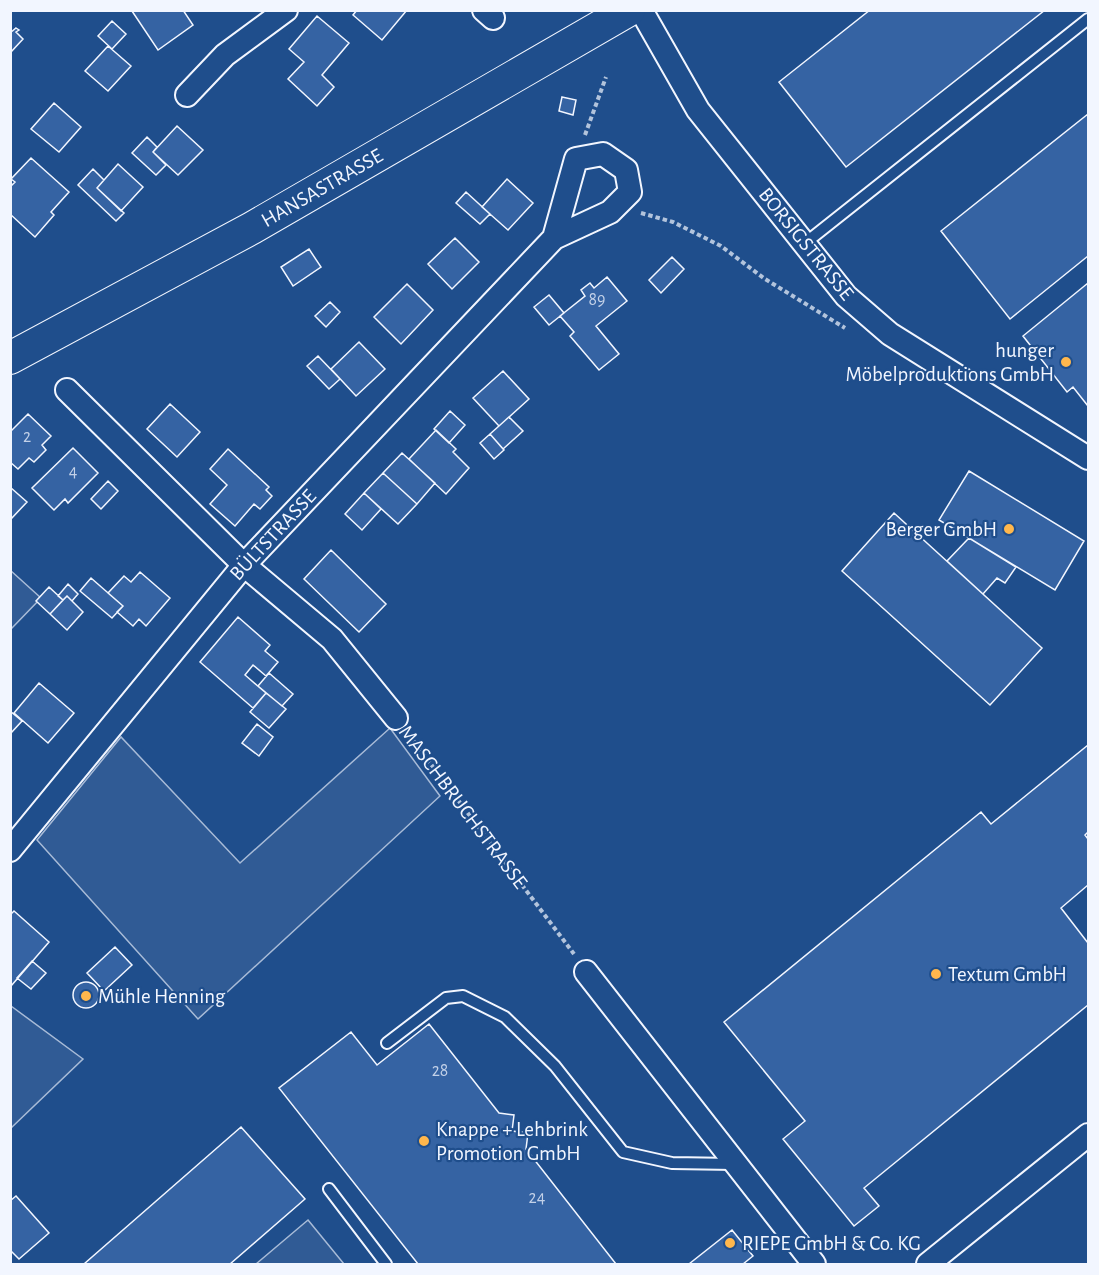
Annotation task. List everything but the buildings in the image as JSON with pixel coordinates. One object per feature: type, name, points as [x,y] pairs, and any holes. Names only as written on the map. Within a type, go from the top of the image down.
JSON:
[{"type":"main road","name":"HANSASTRASSE","points":[[10,358],[252,228],[629,10]]},
{"type":"street","points":[[187,95],[225,55],[286,10]]},
{"type":"street","name":"BORSIGSTRASSE","points":[[641,10],[698,110],[846,296],[890,334],[1089,458]]},
{"type":"street","name":"BÜLTSTRASSE","points":[[10,849],[244,565],[554,238],[610,212],[630,192],[626,170],[603,154],[576,159],[554,238]]},
{"type":"street","name":"MASCHBRUCHSTRASSE","points":[[67,390],[244,565],[332,639],[396,718]]},
{"type":"street","points":[[586,972],[814,1264]]},
{"type":"street","points":[[928,1264],[1089,1135]]},
{"type":"lane","points":[[804,244],[1089,20]]},
{"type":"lane","points":[[387,1043],[446,998],[463,996],[505,1017],[555,1066],[623,1152],[672,1163],[737,1164]]},
{"type":"lane","points":[[329,1189],[386,1264]]},
{"type":"path","points":[[576,159],[606,77]]},
{"type":"path","name":"MASCHBRUCHSTRASSE","points":[[396,718],[561,935],[586,972]]},
{"type":"shaded area","points":[[10,570],[41,598],[11,629],[10,629]]},
{"type":"shaded area","points":[[390,728],[440,796],[198,1019],[37,840],[121,737],[240,863]]},
{"type":"shaded area","points":[[11,1006],[83,1059],[11,1128]]},
{"type":"shaded area","points":[[308,1220],[344,1264],[256,1264]]},
{"type":"place","name":"hunger Möbelproduktions GmbH","points":[[1066,362]]},
{"type":"place","name":"Berger GmbH","points":[[1009,529]]},
{"type":"place","name":"Textum GmbH","points":[[936,974]]},
{"type":"place","name":"Mühle Henning","points":[[86,996]]},
{"type":"place","name":"Knappe + Lehbrink Promotion GmbH","points":[[424,1141]]},
{"type":"place","name":"RIEPE GmbH & Co. KG","points":[[730,1243]]}]
